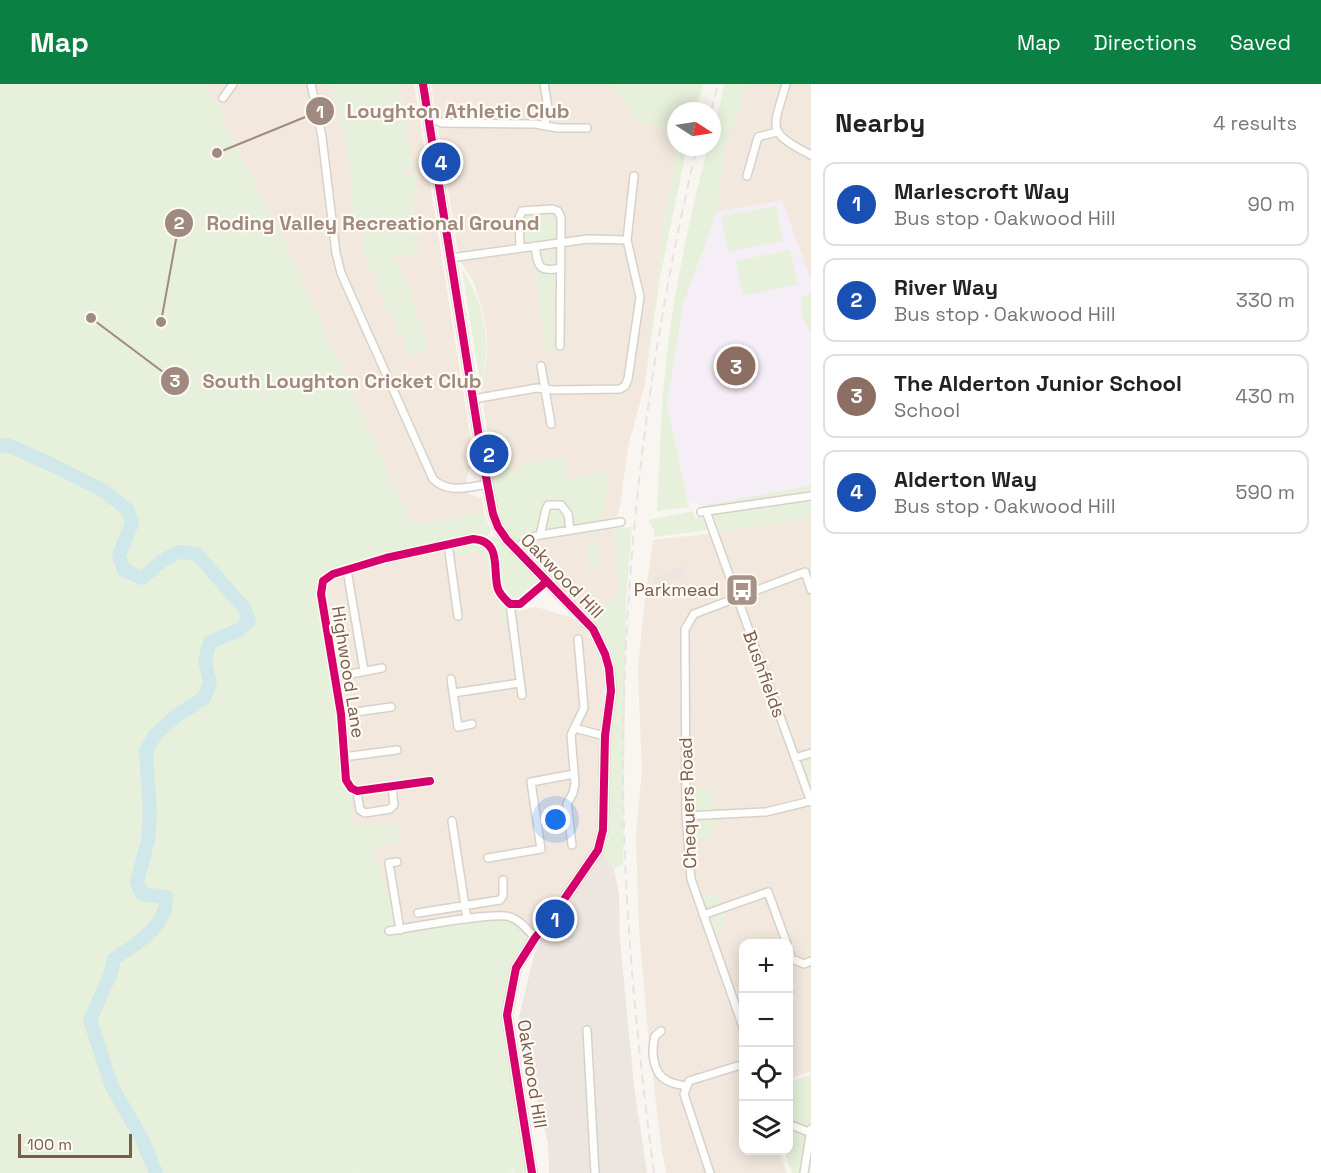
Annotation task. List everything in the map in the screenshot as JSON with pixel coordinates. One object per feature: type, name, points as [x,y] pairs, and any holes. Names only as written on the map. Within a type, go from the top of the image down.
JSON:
[{"type":"street","points":[[223,98],[233,84]]},
{"type":"street","points":[[311,84],[322,137],[336,254],[341,273],[433,479],[438,485],[450,488],[488,484]]},
{"type":"street","name":"Oakwood Hill","points":[[423,84],[493,514],[498,527],[515,550],[593,629],[609,668],[611,691],[605,736],[603,830],[598,850],[516,968],[507,1015],[532,1173]]},
{"type":"street","points":[[544,84],[548,107],[545,125]]},
{"type":"street","points":[[786,84],[775,123],[777,132],[785,142],[811,155]]},
{"type":"street","points":[[428,116],[442,123],[586,128]]},
{"type":"street","points":[[747,176],[758,137],[777,132]]},
{"type":"street","points":[[473,399],[537,388],[620,389],[625,386],[640,297],[627,240],[633,176]]},
{"type":"street","points":[[520,249],[519,218],[522,211],[552,209],[558,211],[561,218],[560,346]]},
{"type":"street","points":[[450,258],[588,239],[627,240]]},
{"type":"street","points":[[535,246],[540,267],[550,270],[561,268]]},
{"type":"street","points":[[541,366],[551,424]]},
{"type":"street","name":"Bushfields","points":[[811,496],[704,512],[811,801]]},
{"type":"street","points":[[540,535],[546,509],[548,505],[553,504],[561,505],[568,514],[570,530]]},
{"type":"street","points":[[515,550],[528,538],[621,522]]},
{"type":"street","name":"Highwood Lane","points":[[392,786],[394,805],[390,809],[365,813],[360,810],[357,791],[351,788],[346,780],[341,714],[321,594],[324,581],[333,574],[386,558],[448,544],[479,540],[490,548],[495,556],[498,590],[510,604],[522,695]]},
{"type":"street","points":[[448,544],[458,616]]},
{"type":"street","points":[[347,570],[364,671]]},
{"type":"street","name":"Chequers Road","points":[[739,1016],[691,879],[686,816],[685,629],[694,614],[805,572],[811,590]]},
{"type":"street","points":[[510,604],[520,604],[546,582]]},
{"type":"street","points":[[572,845],[567,804],[573,793],[571,735],[584,708],[578,639]]},
{"type":"street","points":[[334,677],[382,668]]},
{"type":"street","points":[[451,679],[458,726],[472,724]]},
{"type":"street","points":[[453,693],[520,682]]},
{"type":"street","name":"Highwood Lane","points":[[341,714],[391,707]]},
{"type":"street","points":[[574,728],[605,736]]},
{"type":"street","name":"Highwood Lane","points":[[343,757],[398,750]]},
{"type":"street","points":[[795,758],[811,753]]},
{"type":"street","points":[[488,858],[541,849],[531,782],[574,774]]},
{"type":"street","points":[[357,791],[430,781]]},
{"type":"street","points":[[686,816],[766,812],[811,801]]},
{"type":"street","points":[[452,821],[467,919]]},
{"type":"street","points":[[397,862],[386,863],[400,930]]},
{"type":"street","points":[[418,913],[500,900],[503,896],[503,880]]},
{"type":"street","points":[[703,915],[768,892],[785,939]]},
{"type":"street","points":[[389,932],[467,919],[508,915],[517,920],[535,938]]},
{"type":"street","points":[[793,959],[804,964],[811,961]]},
{"type":"street","points":[[587,1030],[595,1173]]},
{"type":"street","points":[[661,1030],[655,1036],[652,1052],[660,1076],[668,1081],[687,1086]]},
{"type":"street","points":[[710,1173],[684,1094],[689,1081],[739,1066]]},
{"type":"street","points":[[793,1125],[810,1131],[804,1173]]},
{"type":"shaded area","points":[[205,84],[414,84],[474,459],[466,480],[469,494],[482,498],[484,513],[411,524],[292,257]]},
{"type":"shaded area","points":[[431,84],[612,84],[638,121],[667,129],[667,156],[676,156],[663,229],[645,383],[628,447],[620,506],[613,529],[618,600],[582,609],[525,553],[513,534],[505,527],[483,405],[485,402],[480,389],[487,358],[487,333],[474,283],[461,262]]},
{"type":"shaded area","points":[[748,84],[811,84],[811,281],[782,201],[717,212],[726,144]]},
{"type":"shaded area","points":[[782,200],[811,281],[811,485],[702,506],[688,501],[667,405],[683,305],[717,212]]},
{"type":"shaded area","points":[[811,518],[811,1071],[793,1078],[793,939],[739,939],[739,1155],[780,1155],[787,1173],[666,1173],[648,1032],[639,928],[636,837],[642,769],[638,671],[643,614],[653,540]]},
{"type":"shaded area","points":[[483,542],[503,598],[518,611],[536,607],[570,617],[582,626],[598,652],[602,668],[604,685],[600,733],[603,791],[598,850],[535,938],[400,930],[383,884],[376,857],[376,847],[354,825],[322,594],[326,582],[334,575],[386,558]]},
{"type":"shaded area","points":[[682,565],[686,575],[658,591],[653,578]]},
{"type":"shaded area","points":[[598,850],[614,868],[619,894],[620,941],[634,1085],[647,1173],[549,1173],[548,1143],[518,1021],[534,955],[552,917]]},
{"type":"green space","points":[[0,84],[205,84],[213,100],[214,98],[223,109],[220,114],[292,257],[411,524],[484,513],[491,532],[485,538],[473,536],[336,569],[321,584],[354,825],[396,822],[400,842],[376,847],[376,857],[400,929],[508,915],[535,938],[516,968],[507,1015],[519,1092],[526,1173],[513,1173],[515,1167],[511,1173],[354,1173],[353,1171],[353,1173],[0,1173]]},
{"type":"green space","points":[[332,84],[400,84],[413,166],[405,167],[406,175],[418,174],[418,178],[414,180],[419,196],[409,200],[415,218],[419,218],[422,235],[413,237],[414,243],[419,242],[420,252],[394,256],[410,292],[429,349],[411,357],[402,345],[406,343],[400,331],[397,332],[391,312],[387,313],[383,304],[387,302],[374,283],[378,281],[374,273],[370,274],[366,265],[369,264],[368,254],[364,255],[360,246],[363,245],[361,240],[366,238],[363,233],[361,234],[353,214],[349,161]]},
{"type":"green space","points":[[612,84],[703,84],[698,102],[667,102],[667,129],[638,121]]},
{"type":"green space","points":[[725,84],[748,84],[726,144],[717,212],[683,305],[667,405],[689,507],[657,511],[663,390],[672,317],[682,259],[706,156],[721,156],[720,102]]},
{"type":"green space","points":[[676,156],[685,156],[660,277],[645,383],[663,229]]},
{"type":"green space","points":[[776,206],[783,241],[728,252],[721,216]]},
{"type":"green space","points":[[551,213],[557,220],[556,240],[545,243],[543,240],[534,241],[532,244],[525,244],[523,225],[525,216]]},
{"type":"green space","points":[[547,250],[553,255],[556,267],[548,268],[540,262],[539,251]]},
{"type":"green space","points":[[790,250],[798,284],[743,296],[736,261]]},
{"type":"green space","points":[[537,265],[543,272],[556,273],[558,276],[558,286],[551,287],[551,341],[558,341],[550,344],[551,349],[563,349],[562,352],[547,354],[534,269]]},
{"type":"green space","points":[[462,269],[476,295],[484,324],[486,354],[480,383]]},
{"type":"green space","points":[[811,293],[811,333],[804,320],[801,307],[802,297]]},
{"type":"green space","points":[[507,436],[513,472],[521,470],[520,464],[565,457],[569,481],[609,468],[602,524],[571,528],[565,508],[547,505],[539,534],[515,548],[499,527],[481,440]]},
{"type":"green space","points":[[811,485],[811,518],[715,533],[702,506]]},
{"type":"green space","points":[[548,505],[565,509],[570,530],[540,535]]},
{"type":"green space","points":[[693,511],[695,518],[702,516],[708,530],[654,537],[654,530],[648,520]]},
{"type":"green space","points":[[632,527],[626,599],[623,865],[614,868],[598,850],[609,668],[613,659],[598,628],[582,609],[618,600],[613,529]]},
{"type":"green space","points":[[591,531],[597,531],[598,534],[588,535],[588,546],[599,545],[601,560],[599,569],[590,572],[584,536]]},
{"type":"green space","points":[[504,536],[546,582],[530,598],[510,604],[512,621],[500,622],[497,577],[488,578],[484,551],[450,556],[448,544]]},
{"type":"green space","points":[[811,753],[811,802],[795,758]]},
{"type":"green space","points":[[685,789],[711,789],[715,794],[714,830],[708,838],[687,838]]},
{"type":"green space","points":[[712,894],[719,898],[726,920],[721,932],[711,937],[697,898]]},
{"type":"green space","points":[[811,1075],[811,1129],[804,1173],[792,1173],[785,1155],[793,1155],[793,1081]]},
{"type":"waterway","points":[[0,446],[8,445],[50,464],[104,491],[127,509],[132,523],[119,555],[124,570],[142,578],[162,561],[178,552],[197,554],[244,608],[249,621],[239,630],[210,642],[205,660],[210,683],[204,698],[176,716],[156,734],[146,750],[150,814],[148,840],[137,882],[142,894],[166,897],[165,907],[156,926],[140,941],[114,959],[111,973],[90,1020],[112,1087],[142,1139],[156,1173]]},
{"type":"railway","points":[[713,102],[718,84]]},
{"type":"railway","points":[[654,1173],[637,1026],[626,878],[623,780],[627,621],[641,461],[652,382],[665,302],[695,156]]},
{"type":"cycle path","points":[[423,84],[493,514],[507,540],[593,629],[609,668],[611,691],[605,736],[603,830],[598,850],[516,968],[507,1015],[532,1173]]},
{"type":"cycle path","points":[[430,781],[357,791],[351,788],[346,780],[341,714],[321,594],[323,581],[333,574],[386,558],[473,539],[489,545],[493,551],[498,589],[510,604],[520,604],[546,582]]},
{"type":"place","name":"Loughton Athletic Club","points":[[217,153]]},
{"type":"place","name":"Alderton Way","points":[[441,162]]},
{"type":"place","name":"South Loughton Cricket Club","points":[[91,318]]},
{"type":"place","name":"Roding Valley Recreational Ground","points":[[161,322]]},
{"type":"place","name":"The Alderton Junior School","points":[[736,366]]},
{"type":"place","name":"River Way","points":[[489,454]]},
{"type":"place","name":"Parkmead","points":[[742,590]]},
{"type":"place","name":"Marlescroft Way","points":[[555,919]]}]
